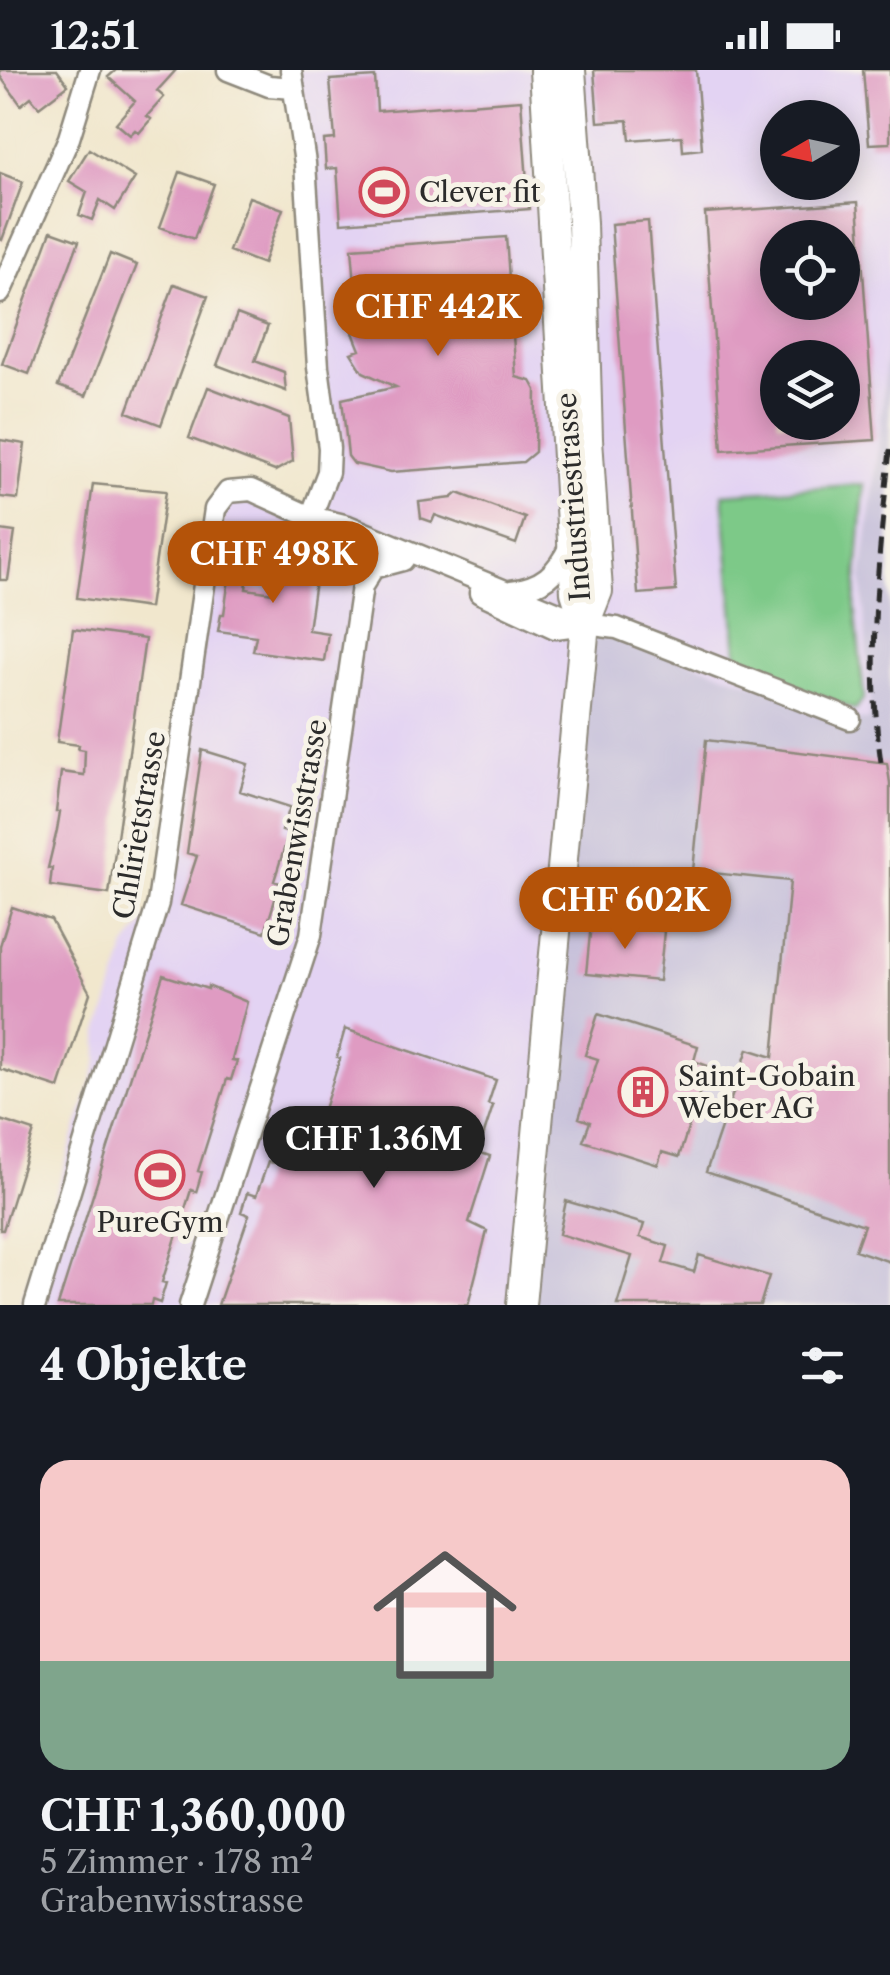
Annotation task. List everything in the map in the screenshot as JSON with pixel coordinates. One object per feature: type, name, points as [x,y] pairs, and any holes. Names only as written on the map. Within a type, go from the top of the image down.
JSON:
[{"type":"main road","name":"Industriestrasse","points":[[544,70],[575,592],[585,624]]},
{"type":"main road","name":"Industriestrasse","points":[[521,1305],[585,624],[598,591],[588,439],[582,223],[571,70]]},
{"type":"street","points":[[0,294],[69,138],[90,70]]},
{"type":"street","points":[[228,70],[269,86],[292,79],[305,163],[318,366],[328,448],[328,472],[311,517]]},
{"type":"street","name":"Chlirietstrasse","points":[[35,1305],[158,903],[215,509],[228,492],[250,490],[311,517],[348,526],[585,624]]},
{"type":"street","name":"Chlirietstrasse","points":[[311,517],[343,540],[403,560],[554,628],[585,624]]},
{"type":"street","points":[[509,591],[532,588],[550,578],[560,567],[573,539]]},
{"type":"street","name":"Grabenwisstrasse","points":[[190,1305],[295,990],[316,914],[362,586],[373,568],[403,560]]},
{"type":"street","points":[[585,624],[624,631],[850,719]]},
{"type":"shaded area","points":[[291,70],[890,70],[890,316],[862,578],[868,721],[850,719],[521,1305],[20,1305],[98,1061],[98,1036],[126,947],[158,903],[228,492],[311,517],[328,472]]},
{"type":"shaded area","points":[[890,316],[890,1305],[521,1305],[585,624],[850,719],[868,720],[862,578]]},
{"type":"green space","points":[[864,484],[855,605],[864,698],[855,710],[738,663],[723,494]]},
{"type":"building","points":[[0,70],[57,70],[68,85],[39,107],[31,97],[21,105],[0,76]]},
{"type":"building","points":[[116,70],[176,70],[157,91],[164,97],[147,116],[151,119],[139,133],[135,130],[130,135],[116,123],[135,101],[108,77]]},
{"type":"building","points":[[594,70],[696,70],[702,149],[683,151],[682,136],[630,140],[628,120],[598,122]]},
{"type":"building","points":[[863,70],[890,70],[890,143],[869,144]]},
{"type":"building","points":[[375,77],[377,111],[521,100],[529,209],[341,223],[337,168],[326,169],[324,140],[335,139],[330,80]]},
{"type":"building","points":[[89,149],[135,178],[115,210],[100,200],[92,220],[79,215],[87,192],[69,181]]},
{"type":"building","points":[[180,172],[214,184],[194,239],[160,227]]},
{"type":"building","points":[[0,173],[23,182],[2,240],[0,239]]},
{"type":"building","points":[[249,197],[283,209],[263,264],[229,251]]},
{"type":"building","points":[[858,202],[859,220],[760,220],[760,320],[860,320],[860,230],[875,440],[722,450],[705,213]]},
{"type":"building","points":[[648,221],[676,591],[638,594],[611,224]]},
{"type":"building","points":[[51,231],[79,241],[29,374],[2,364]]},
{"type":"building","points":[[506,237],[516,377],[531,381],[536,390],[535,452],[523,462],[391,472],[354,464],[348,456],[342,399],[396,387],[363,372],[351,353],[360,350],[350,325],[358,321],[352,248]]},
{"type":"building","points":[[110,254],[137,265],[86,396],[58,386]]},
{"type":"building","points":[[174,284],[208,296],[161,425],[127,412]]},
{"type":"building","points":[[237,314],[268,326],[255,361],[284,372],[286,391],[217,365]]},
{"type":"building","points":[[208,387],[289,418],[293,461],[275,471],[189,438]]},
{"type":"building","points":[[0,440],[25,444],[18,499],[0,497]]},
{"type":"building","points":[[93,484],[166,491],[149,608],[77,598]]},
{"type":"building","points":[[458,493],[525,518],[516,544],[435,515],[432,522],[421,518],[419,502],[452,498]]},
{"type":"building","points":[[0,530],[15,532],[8,580],[0,580]]},
{"type":"building","points":[[235,536],[253,538],[246,589],[273,593],[281,539],[299,542],[294,578],[315,581],[308,630],[328,633],[324,661],[253,651],[256,636],[218,631]]},
{"type":"building","points":[[73,629],[145,639],[109,894],[50,886],[52,868],[48,868],[60,812],[56,812],[61,772],[84,775],[85,750],[78,749],[79,745],[57,742]]},
{"type":"building","points":[[706,740],[887,763],[890,1262],[855,1250],[864,1225],[706,1172],[748,1049],[773,1057],[790,881],[693,871]]},
{"type":"building","points":[[202,750],[248,764],[240,791],[290,807],[282,831],[289,833],[274,881],[280,883],[265,932],[181,905],[197,856],[187,853]]},
{"type":"building","points":[[12,907],[51,920],[90,993],[59,1088],[0,1069],[0,946]]},
{"type":"building","points":[[591,924],[664,931],[659,981],[586,974]]},
{"type":"building","points":[[163,975],[208,986],[247,1002],[232,1060],[237,1061],[231,1080],[227,1079],[198,1171],[202,1172],[196,1192],[191,1190],[162,1282],[166,1283],[160,1303],[152,1300],[151,1305],[58,1305]]},
{"type":"building","name":"Saint-Gobain Weber AG","points":[[598,1014],[698,1046],[694,1061],[708,1066],[679,1157],[662,1152],[658,1165],[583,1141],[590,1122],[579,1118],[598,1059],[585,1055]]},
{"type":"building","points":[[345,1029],[496,1080],[488,1104],[493,1106],[478,1152],[490,1156],[469,1222],[487,1231],[468,1305],[218,1305],[249,1215],[241,1212],[247,1193],[256,1196],[268,1162],[306,1167],[340,1058],[337,1057]]},
{"type":"building","points":[[0,1120],[34,1131],[3,1230],[0,1230]]},
{"type":"building","points":[[566,1201],[644,1224],[640,1237],[668,1246],[663,1263],[694,1272],[699,1255],[769,1276],[760,1305],[617,1305],[632,1256],[559,1234]]},
{"type":"railway","points":[[881,762],[874,645],[890,450]]},
{"type":"place","name":"Clever fit","points":[[384,192]]},
{"type":"place","name":"Saint-Gobain Weber AG","points":[[643,1092]]},
{"type":"place","name":"PureGym","points":[[160,1175]]}]
